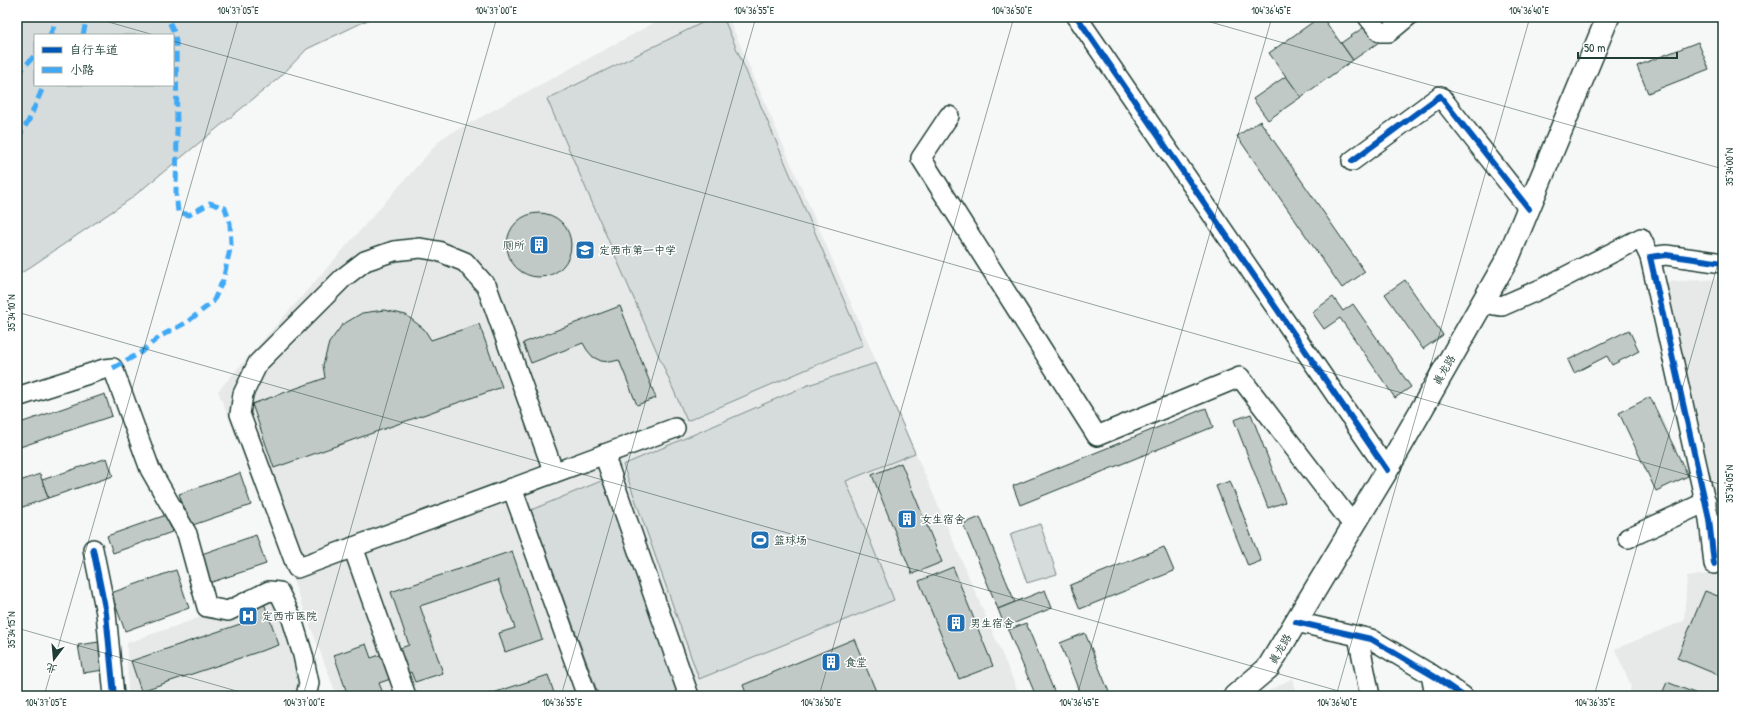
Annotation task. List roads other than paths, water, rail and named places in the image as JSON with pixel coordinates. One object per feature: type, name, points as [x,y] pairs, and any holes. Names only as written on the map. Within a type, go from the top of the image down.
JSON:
[{"type":"main road","name":"真龙路","points":[[1234,696],[1268,668],[1387,470],[1508,258],[1608,17]]},
{"type":"street","points":[[1077,17],[1387,470]]},
{"type":"street","points":[[1368,17],[1380,32],[1389,32],[1407,17]]},
{"type":"street","points":[[1352,161],[1440,96],[1529,209]]},
{"type":"street","points":[[949,116],[921,158],[1096,436],[1240,377],[1353,525]]},
{"type":"street","points":[[1482,303],[1502,306],[1543,288],[1641,238],[1650,257],[1706,502],[1714,564]]},
{"type":"street","points":[[554,472],[487,287],[465,262],[438,251],[420,248],[394,251],[365,261],[343,278],[258,364],[243,394],[240,414],[296,568],[675,428]]},
{"type":"street","points":[[1650,257],[1666,255],[1723,263]]},
{"type":"street","points":[[17,397],[104,369],[113,368],[150,469],[187,534],[207,607],[228,611],[269,591],[279,592],[292,619],[303,655],[309,683],[306,696]]},
{"type":"street","points":[[604,454],[689,696]]},
{"type":"street","points":[[512,488],[587,696]]},
{"type":"street","points":[[1628,538],[1706,502]]},
{"type":"street","points":[[353,547],[406,696]]},
{"type":"street","points":[[93,549],[106,613],[114,696]]},
{"type":"street","points":[[1296,622],[1370,639],[1431,674],[1463,696]]},
{"type":"street","points":[[1358,636],[1370,696]]},
{"type":"street","points":[[1431,674],[1435,696]]},
{"type":"place","name":"厕所","points":[[539,245]]},
{"type":"place","name":"定西市第一中学","points":[[585,250]]},
{"type":"place","name":"女生宿舍","points":[[907,519]]},
{"type":"place","name":"篮球场","points":[[760,540]]},
{"type":"place","name":"定西市医院","points":[[248,616]]},
{"type":"place","name":"男生宿舍","points":[[956,623]]},
{"type":"place","name":"食堂","points":[[831,662]]}]
